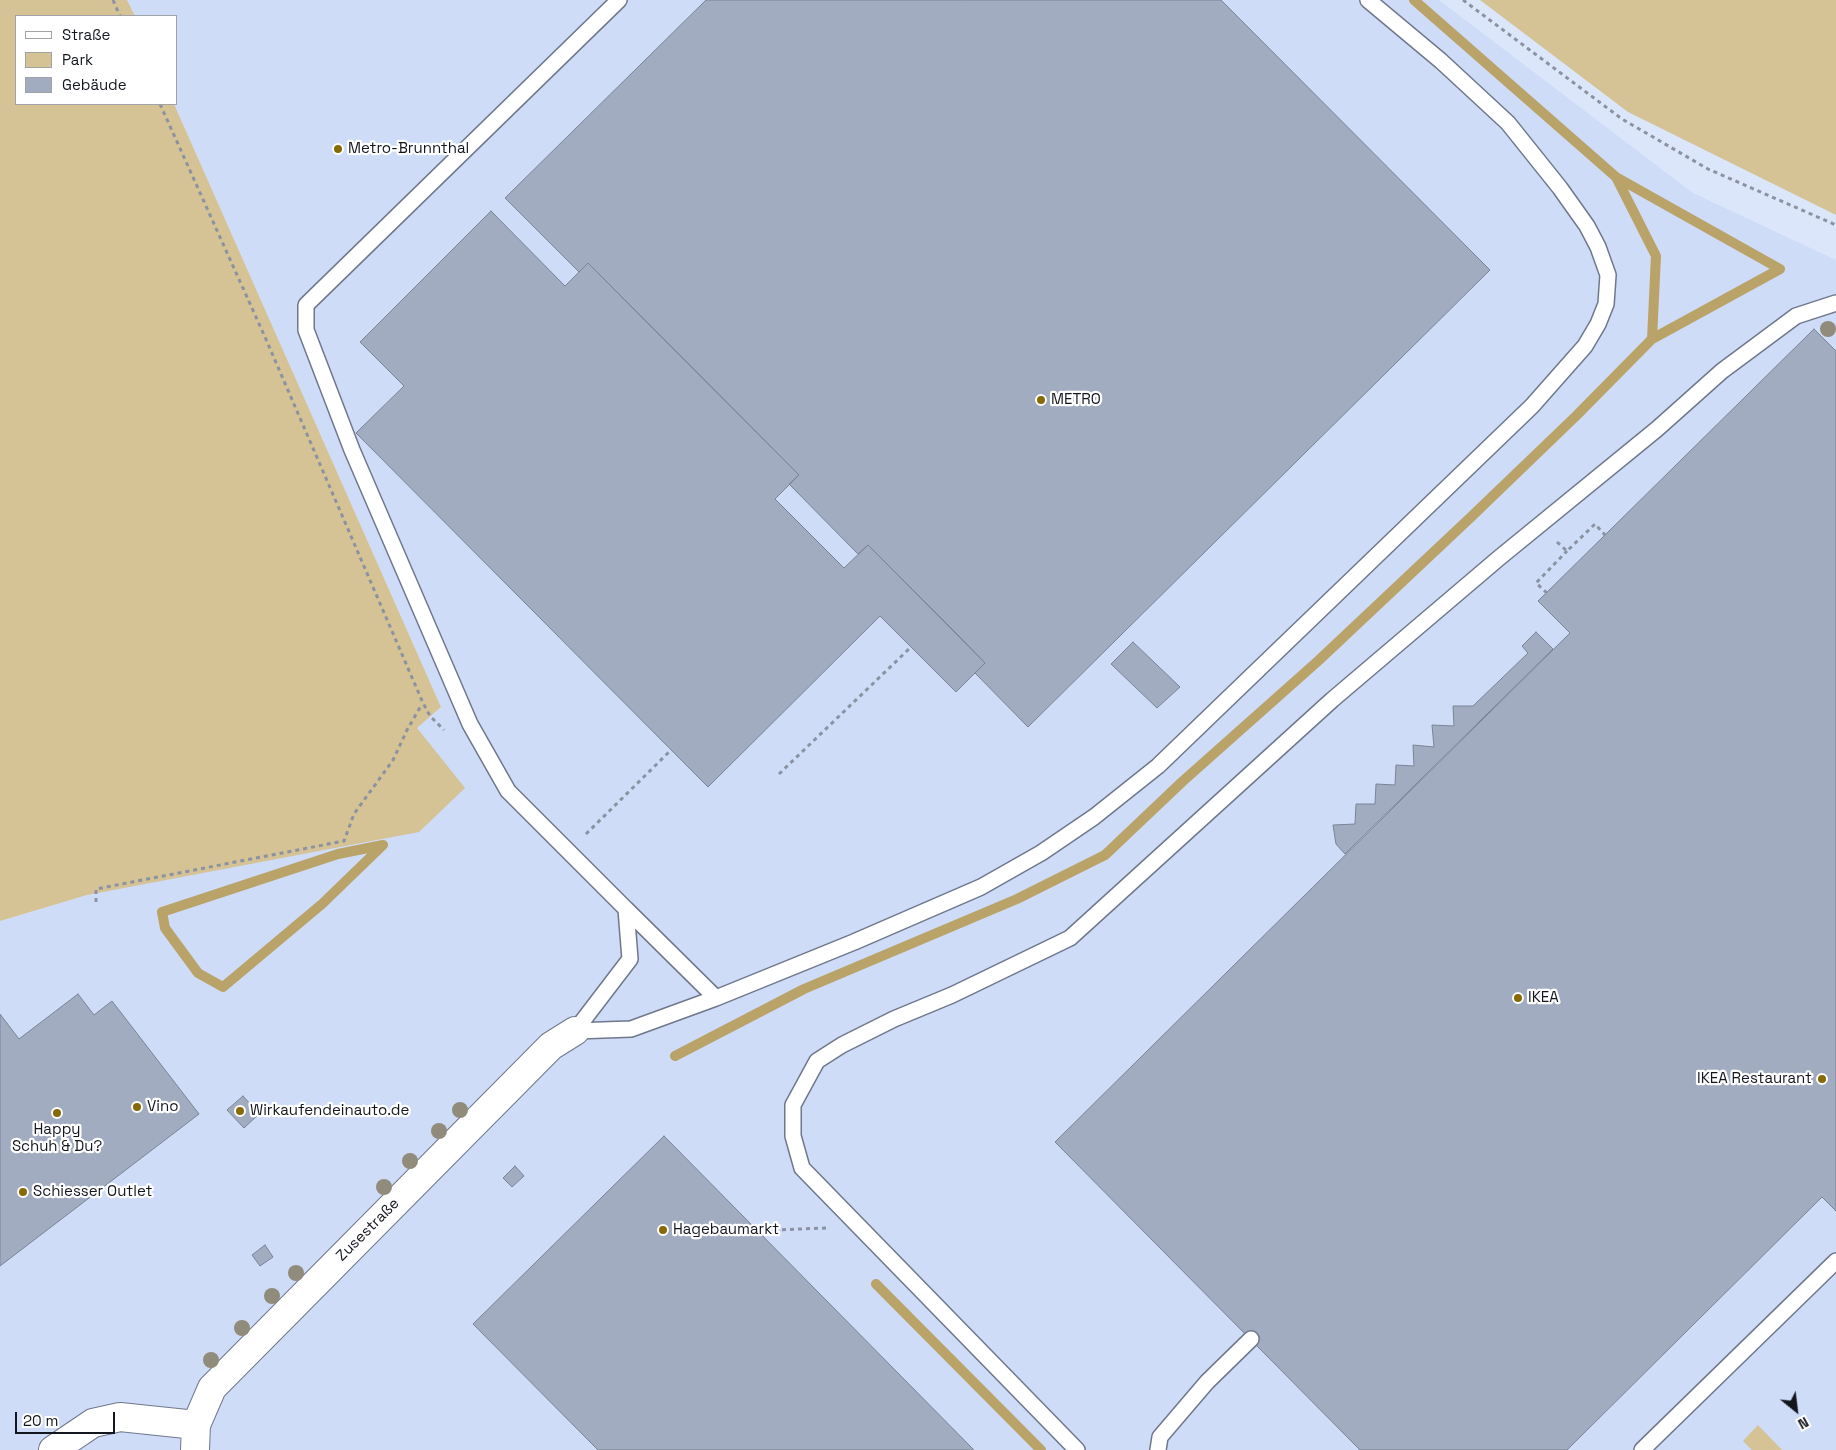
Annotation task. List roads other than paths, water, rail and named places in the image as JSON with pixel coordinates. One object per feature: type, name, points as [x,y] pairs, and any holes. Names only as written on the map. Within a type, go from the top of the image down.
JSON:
[{"type":"street","name":"Zusestraße","points":[[195,1438],[212,1388],[551,1046],[575,1031]]},
{"type":"street","points":[[53,1450],[93,1423],[120,1416],[195,1438]]},
{"type":"lane","points":[[619,0],[306,305],[306,330],[352,450],[470,724],[508,791],[716,998]]},
{"type":"lane","points":[[575,1031],[632,1029],[716,998],[980,887],[1041,853],[1094,817],[1158,766],[1187,739],[1532,406],[1585,346],[1598,324],[1606,304],[1608,275],[1598,247],[1587,226],[1560,188],[1508,123],[1441,61],[1368,0]]},
{"type":"lane","points":[[1077,1450],[802,1168],[793,1136],[793,1105],[817,1061],[842,1045],[885,1024],[952,995],[1070,938],[1332,700],[1499,558],[1657,429],[1722,371],[1796,316],[1836,303]]},
{"type":"lane","points":[[575,1031],[630,959],[626,909]]},
{"type":"lane","points":[[1642,1450],[1836,1261]]},
{"type":"lane","points":[[1158,1450],[1160,1437],[1207,1382],[1250,1340]]},
{"type":"waterway","points":[[1414,0],[1616,177],[1656,256],[1652,339]]},
{"type":"waterway","points":[[675,1056],[804,989],[1017,899],[1105,855],[1183,781],[1318,661],[1471,517],[1576,416],[1652,339],[1780,269],[1616,177]]},
{"type":"waterway","points":[[383,845],[322,904],[223,987],[198,973],[165,928],[162,912],[338,854],[383,845]]},
{"type":"waterway","points":[[876,1284],[1041,1450]]},
{"type":"place","name":"Metro-Brunnthal","points":[[338,149]]},
{"type":"place","name":"METRO","points":[[1041,400]]},
{"type":"place","name":"IKEA","points":[[1518,998]]},
{"type":"place","name":"IKEA Restaurant","points":[[1822,1079]]},
{"type":"place","name":"Vino","points":[[137,1107]]},
{"type":"place","name":"Wirkaufendeinauto.de","points":[[240,1111]]},
{"type":"place","name":"Happy Schuh & Du?","points":[[57,1113]]},
{"type":"place","name":"Schiesser Outlet","points":[[23,1192]]},
{"type":"place","name":"Hagebaumarkt","points":[[663,1230]]}]
